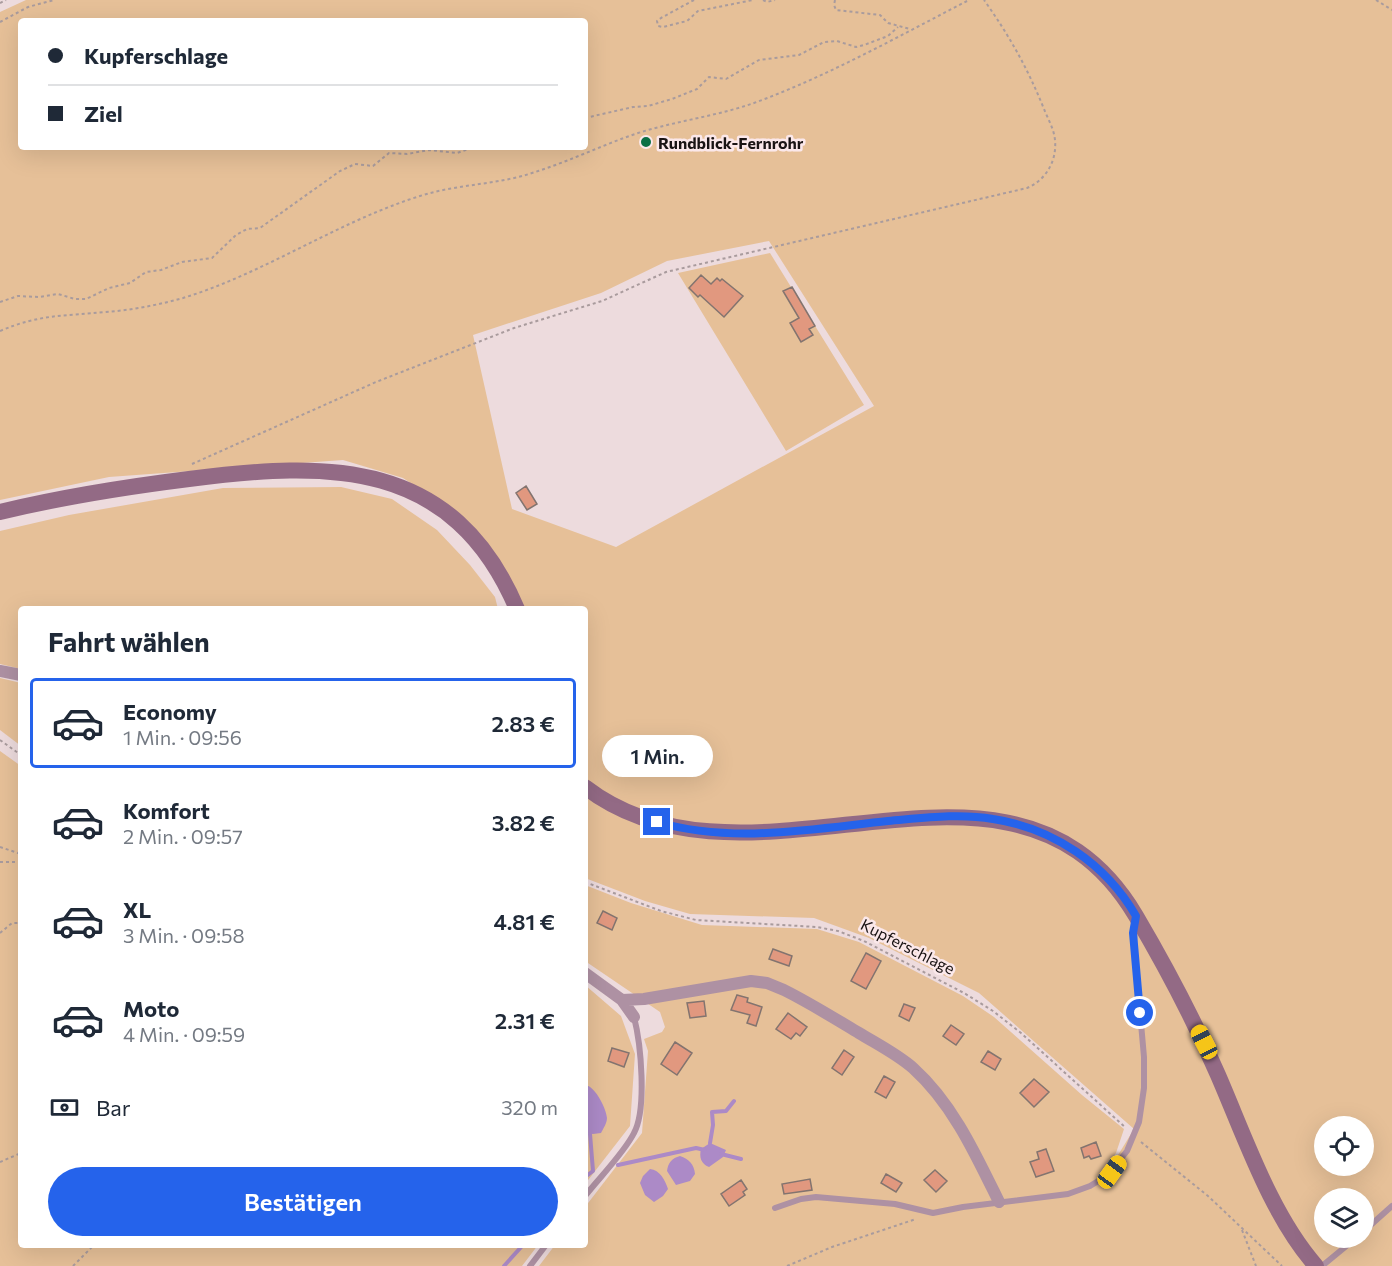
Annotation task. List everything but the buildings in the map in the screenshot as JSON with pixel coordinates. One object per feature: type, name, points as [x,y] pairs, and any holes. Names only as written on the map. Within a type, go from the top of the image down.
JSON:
[{"type":"main road","points":[[0,512],[61,498],[251,471],[296,470],[355,474],[390,483],[425,499],[463,527],[488,558],[515,606]]},
{"type":"main road","points":[[588,788],[613,805],[638,816],[669,826],[711,833],[769,833],[956,816],[1011,822],[1043,834],[1074,850],[1103,873],[1124,897],[1136,916],[1204,1042],[1275,1203],[1303,1250],[1316,1266]]},
{"type":"street","points":[[0,671],[18,674]]},
{"type":"street","points":[[588,975],[622,1000],[634,1017]]},
{"type":"street","points":[[622,1000],[644,999],[751,981],[767,983],[794,995],[880,1045],[906,1063],[926,1081],[951,1114],[999,1202]]},
{"type":"lane","points":[[775,1208],[801,1199],[816,1197],[895,1204],[933,1213],[1068,1194],[1090,1186],[1112,1172],[1126,1150],[1139,1122],[1144,1077],[1134,945],[1136,916]]},
{"type":"lane","points":[[588,1192],[629,1143],[636,1131],[642,1064],[639,1034],[634,1017]]},
{"type":"lane","points":[[1374,1222],[1392,1206]]},
{"type":"lane","points":[[530,1266],[544,1248]]},
{"type":"lane","points":[[1322,1266],[1344,1248]]},
{"type":"path","points":[[0,3],[6,0]]},
{"type":"path","points":[[0,22],[28,7],[54,0]]},
{"type":"path","points":[[694,0],[661,18],[657,21],[658,26],[663,27],[687,21],[698,11],[753,0]]},
{"type":"path","points":[[763,0],[767,2],[775,0]]},
{"type":"path","points":[[835,0],[836,10],[880,15],[888,23],[911,29]]},
{"type":"path","points":[[0,331],[51,315],[146,307],[187,296],[246,273],[347,224],[421,196],[529,174],[672,122],[753,103],[799,85],[969,0]]},
{"type":"path","points":[[180,480],[190,465],[376,382],[514,328],[602,301],[666,272],[1027,188],[1040,181],[1049,169],[1054,153],[1054,132],[1018,50],[984,0]]},
{"type":"path","points":[[1376,0],[1392,10]]},
{"type":"path","points":[[588,117],[672,99],[697,89],[709,77],[726,79],[759,60],[799,55],[824,42],[837,41],[856,47],[864,45],[888,36],[898,27]]},
{"type":"path","points":[[0,303],[18,297],[58,294],[75,299],[86,299],[109,288],[130,283],[146,272],[161,270],[182,262],[212,258],[242,231],[260,228],[303,199],[326,180],[355,164],[373,166],[389,153],[407,154],[429,150],[458,153],[466,150]]},
{"type":"path","points":[[0,740],[18,753]]},
{"type":"path","points":[[0,846],[18,853]]},
{"type":"path","points":[[0,862],[18,862]]},
{"type":"path","name":"Kupferschlage","points":[[588,883],[661,911],[696,920],[817,927],[838,931],[864,940],[964,993],[1002,1017],[1134,1135],[1208,1196],[1282,1266]]},
{"type":"path","points":[[0,933],[12,923],[18,923]]},
{"type":"path","points":[[0,1162],[18,1154]]},
{"type":"path","points":[[787,1266],[832,1247],[933,1213]]},
{"type":"path","points":[[1241,1227],[1256,1266]]},
{"type":"path","points":[[73,1266],[91,1248]]},
{"type":"shaded area","points":[[26,0],[1392,0],[1392,1266],[539,1266],[553,1248],[588,1248],[588,1203],[642,1133],[648,1051],[644,1039],[662,1032],[665,1027],[660,1012],[588,963],[588,886],[631,903],[702,925],[817,929],[859,942],[963,996],[994,1017],[1124,1129],[1116,1153],[1106,1167],[1115,1160],[1134,1129],[979,993],[869,938],[814,918],[690,914],[645,901],[588,879],[588,606],[517,606],[453,511],[403,478],[343,460],[109,477],[0,500],[0,12]],"holes":[[[769,241],[874,406],[616,547],[512,509],[473,335],[601,293],[667,261]]]},
{"type":"shaded area","points":[[770,253],[864,405],[786,451],[678,273]]},
{"type":"shaded area","points":[[341,487],[392,499],[437,530],[470,565],[495,597],[497,606],[18,606],[18,668],[0,664],[0,531],[69,515],[223,488]]},
{"type":"shaded area","points":[[0,678],[18,682],[18,744],[0,730]]},
{"type":"shaded area","points":[[0,751],[18,764],[18,1248],[536,1248],[522,1266],[0,1266]]},
{"type":"shaded area","points":[[588,988],[621,1016],[635,1054],[630,1126],[588,1180]]},
{"type":"shaded area","points":[[588,1086],[603,1104],[607,1118],[601,1133],[588,1133]]},
{"type":"shaded area","points":[[710,1143],[726,1150],[723,1157],[709,1167],[702,1162],[700,1155],[701,1149]]},
{"type":"shaded area","points":[[680,1156],[690,1162],[695,1174],[690,1181],[676,1185],[667,1171],[671,1161]]},
{"type":"shaded area","points":[[650,1169],[659,1173],[668,1189],[654,1202],[645,1195],[640,1183]]},
{"type":"waterway","points":[[710,1143],[713,1125],[712,1112],[726,1111],[734,1101]]},
{"type":"waterway","points":[[588,1175],[593,1171],[590,1134]]},
{"type":"waterway","points":[[618,1165],[696,1148],[705,1150]]},
{"type":"waterway","points":[[721,1154],[741,1159]]},
{"type":"waterway","points":[[504,1266],[520,1248]]},
{"type":"place","name":"Rundblick-Fernrohr","points":[[646,142]]},
{"type":"route","points":[[657,822],[686,830],[753,834],[956,816],[1011,822],[1043,834],[1074,850],[1103,873],[1124,897],[1136,916],[1133,933],[1140,1013]]}]
